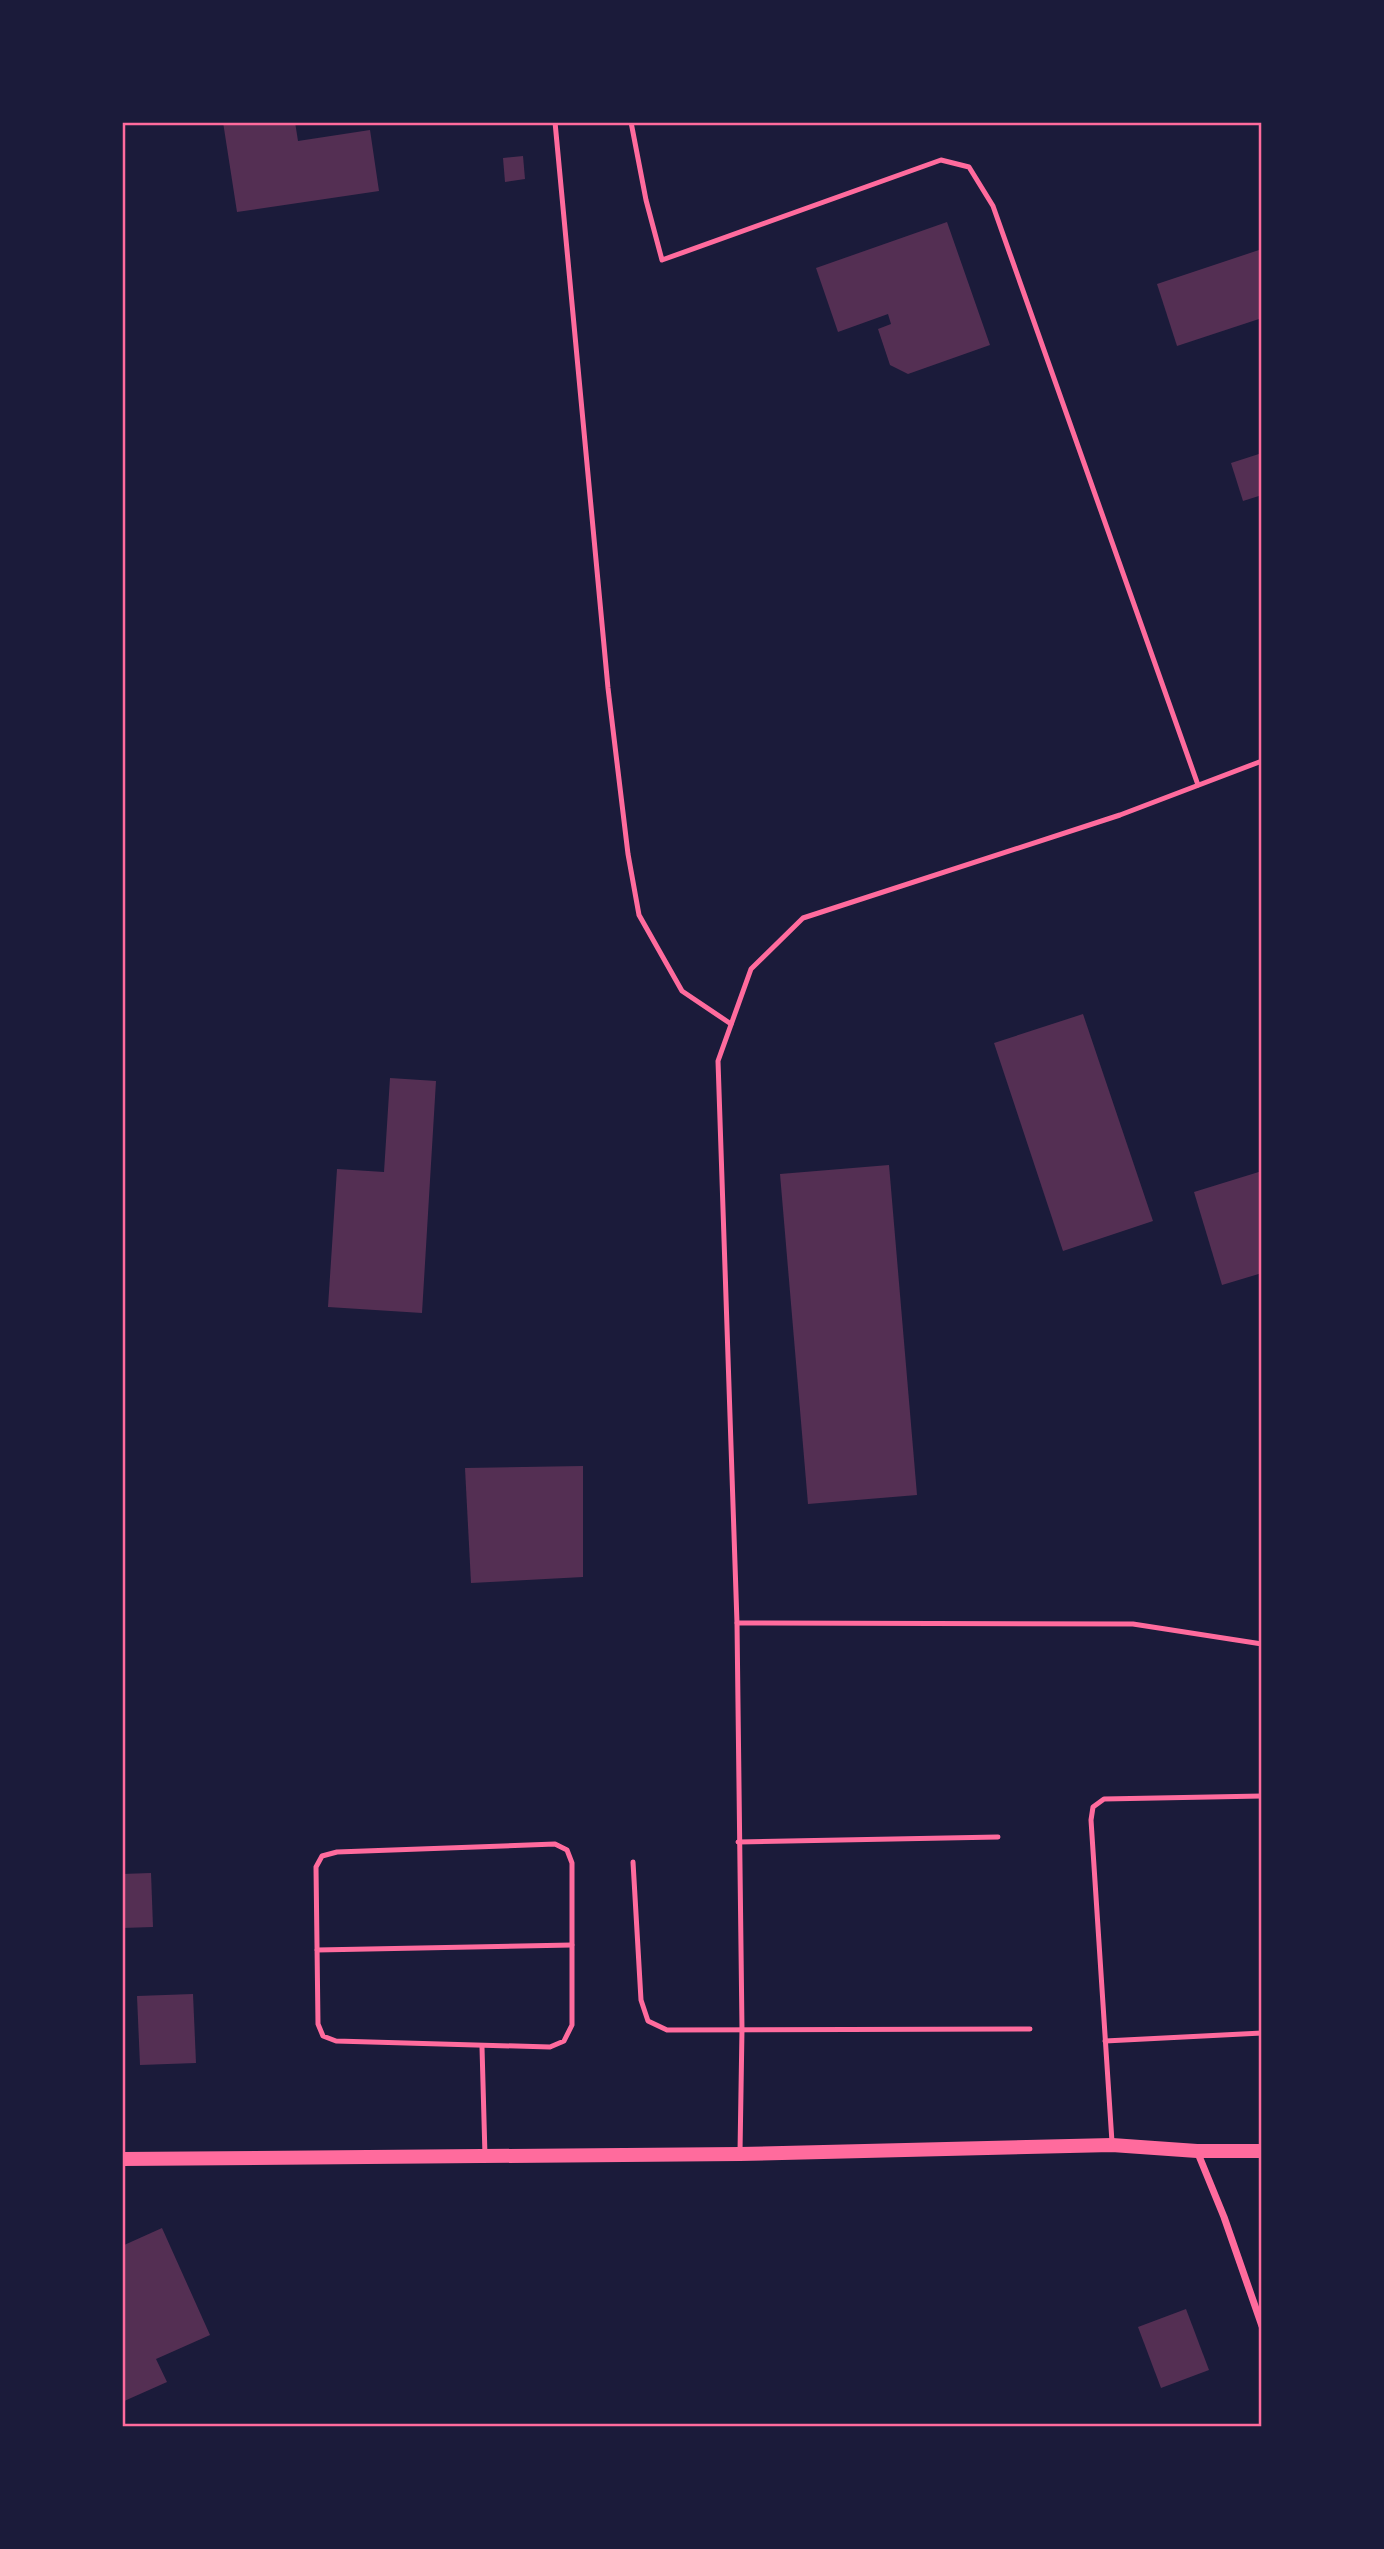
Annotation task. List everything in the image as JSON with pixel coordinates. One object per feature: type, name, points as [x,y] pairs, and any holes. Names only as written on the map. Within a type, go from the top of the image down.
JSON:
[{"type":"main road","points":[[122,2159],[740,2154],[1112,2145],[1197,2151],[1262,2151]]},
{"type":"street","points":[[1197,2151],[1224,2217],[1262,2326]]},
{"type":"lane","points":[[555,122],[608,688],[628,854],[639,915],[682,991],[731,1024]]},
{"type":"lane","points":[[631,122],[646,200],[662,260],[942,160],[969,167],[993,205],[1198,785]]},
{"type":"lane","points":[[740,2154],[742,2029],[737,1623],[718,1062],[751,969],[803,918],[1121,815],[1262,761]]},
{"type":"lane","points":[[737,1623],[1133,1624],[1262,1644]]},
{"type":"lane","points":[[1112,2145],[1091,1820],[1093,1807],[1104,1798],[1262,1796]]},
{"type":"lane","points":[[738,1842],[998,1838]]},
{"type":"lane","points":[[555,1844],[567,1850],[572,1863],[572,2025],[564,2041],[550,2047],[336,2041],[323,2036],[318,2024],[317,1950],[316,1867],[322,1856],[337,1852],[555,1844]]},
{"type":"lane","points":[[633,1862],[641,2000],[648,2021],[667,2030],[1030,2029]]},
{"type":"lane","points":[[317,1950],[572,1944]]},
{"type":"lane","points":[[1105,2041],[1262,2033]]},
{"type":"lane","points":[[482,2047],[485,2156]]},
{"type":"building","points":[[223,122],[295,122],[298,141],[370,130],[379,191],[237,212]]},
{"type":"building","points":[[523,156],[525,179],[505,182],[503,158]]},
{"type":"building","points":[[947,222],[990,345],[908,374],[890,365],[878,329],[891,324],[888,314],[838,332],[816,268]]},
{"type":"building","points":[[1262,249],[1262,318],[1177,346],[1157,284]]},
{"type":"building","points":[[1262,453],[1262,495],[1243,501],[1231,463]]},
{"type":"building","points":[[1083,1014],[1153,1221],[1063,1251],[994,1043]]},
{"type":"building","points":[[390,1078],[436,1081],[422,1313],[328,1307],[337,1169],[384,1172]]},
{"type":"building","points":[[889,1165],[917,1495],[808,1504],[780,1174]]},
{"type":"building","points":[[1262,1171],[1262,1273],[1222,1285],[1194,1192]]},
{"type":"building","points":[[583,1466],[583,1577],[471,1583],[465,1468]]},
{"type":"building","points":[[151,1873],[153,1927],[122,1928],[122,1874]]},
{"type":"building","points":[[193,1994],[196,2063],[140,2065],[137,1996]]},
{"type":"building","points":[[162,2228],[210,2335],[156,2359],[167,2382],[122,2402],[122,2246]]},
{"type":"building","points":[[1186,2309],[1209,2370],[1161,2388],[1138,2327]]}]
